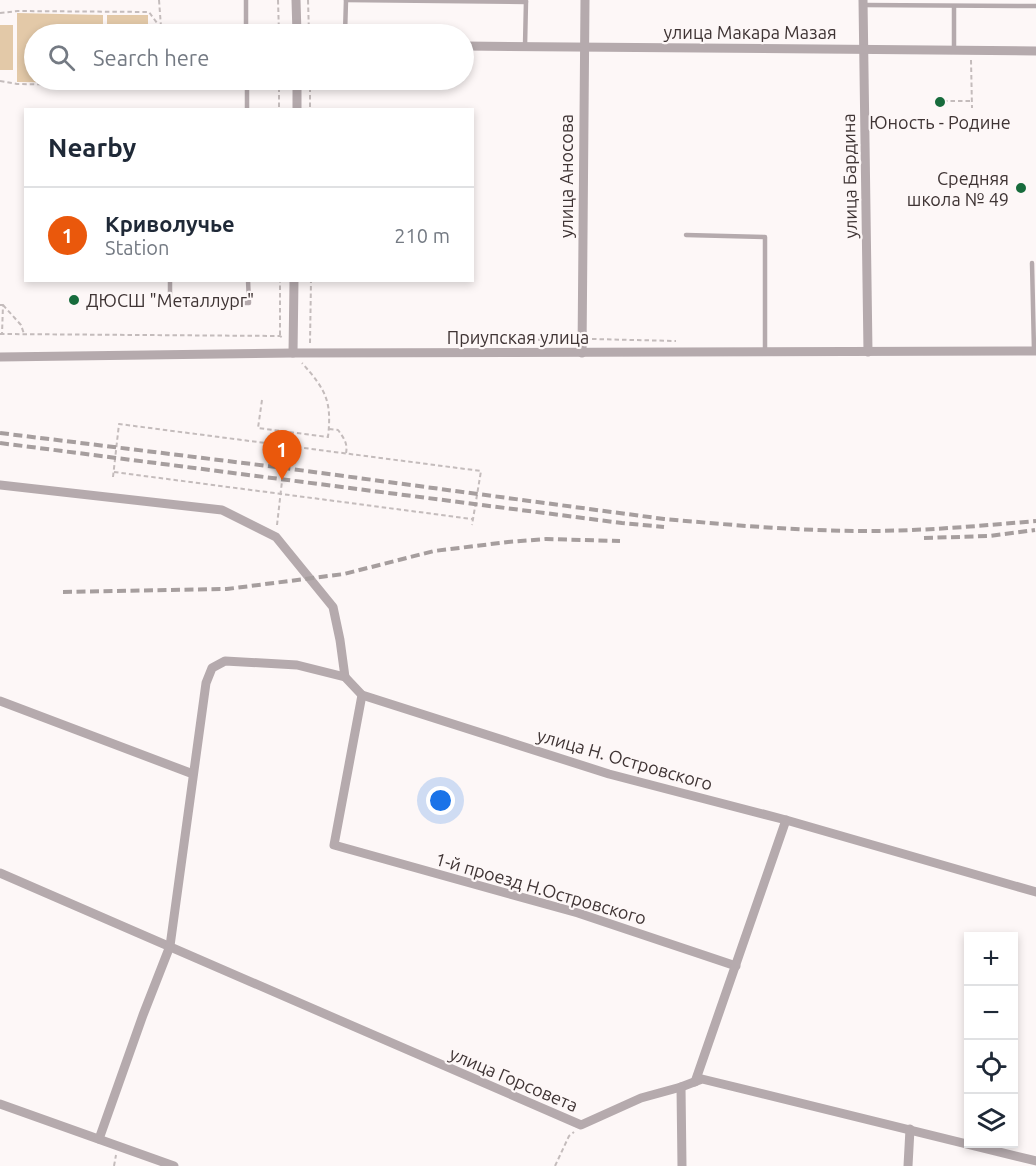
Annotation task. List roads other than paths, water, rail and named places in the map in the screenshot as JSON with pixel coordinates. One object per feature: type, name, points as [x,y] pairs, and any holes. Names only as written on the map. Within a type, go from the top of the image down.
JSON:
[{"type":"street","points":[[296,0],[297,24]]},
{"type":"street","name":"улица Аносова","points":[[582,353],[585,0]]},
{"type":"street","name":"улица Бардина","points":[[864,3],[868,352]]},
{"type":"street","name":"улица Макара Мазая","points":[[474,46],[1036,51]]},
{"type":"street","points":[[297,90],[297,108]]},
{"type":"street","points":[[293,349],[294,282]]},
{"type":"street","name":"Приупская улица","points":[[0,357],[293,349],[582,353],[1035,351]]},
{"type":"street","points":[[0,485],[222,510],[276,537],[333,607],[340,640],[345,677],[297,665],[225,661],[212,668],[206,683],[170,946],[99,1140]]},
{"type":"street","name":"улица Н. Островского","points":[[345,677],[362,695],[609,774],[786,820],[1036,892]]},
{"type":"street","name":"1-й проезд Н.Островского","points":[[362,695],[334,845],[578,914],[736,966]]},
{"type":"street","points":[[0,701],[193,774]]},
{"type":"street","points":[[695,1082],[786,820]]},
{"type":"street","name":"улица Горсовета","points":[[0,873],[581,1125],[640,1098],[681,1087],[702,1078],[1036,1161]]},
{"type":"street","points":[[681,1087],[682,1166]]},
{"type":"street","points":[[0,1104],[174,1166]]},
{"type":"street","points":[[908,1166],[910,1129]]},
{"type":"lane","points":[[246,0],[246,24]]},
{"type":"lane","points":[[345,24],[346,0],[526,1],[525,46]]},
{"type":"lane","points":[[864,3],[954,7],[1036,6]]},
{"type":"lane","points":[[954,7],[954,50]]},
{"type":"lane","points":[[247,90],[247,108]]},
{"type":"lane","points":[[686,236],[765,237],[765,353]]},
{"type":"lane","points":[[1032,263],[1035,351]]},
{"type":"lane","points":[[170,282],[170,302],[249,303],[248,282]]},
{"type":"railway","points":[[0,433],[664,519],[841,531],[930,529],[1036,521]]},
{"type":"railway","points":[[0,443],[664,527]]},
{"type":"railway","points":[[924,538],[989,536],[1035,530]]},
{"type":"railway","points":[[63,592],[227,589],[344,574],[434,551],[546,539],[620,541]]},
{"type":"place","name":"Юность - Родине","points":[[940,102]]},
{"type":"place","name":"Средняя школа № 49","points":[[1021,188]]},
{"type":"place","name":"ДЮСШ \"Металлург\"","points":[[74,300]]},
{"type":"place","name":"Криволучье","points":[[282,480]]}]
